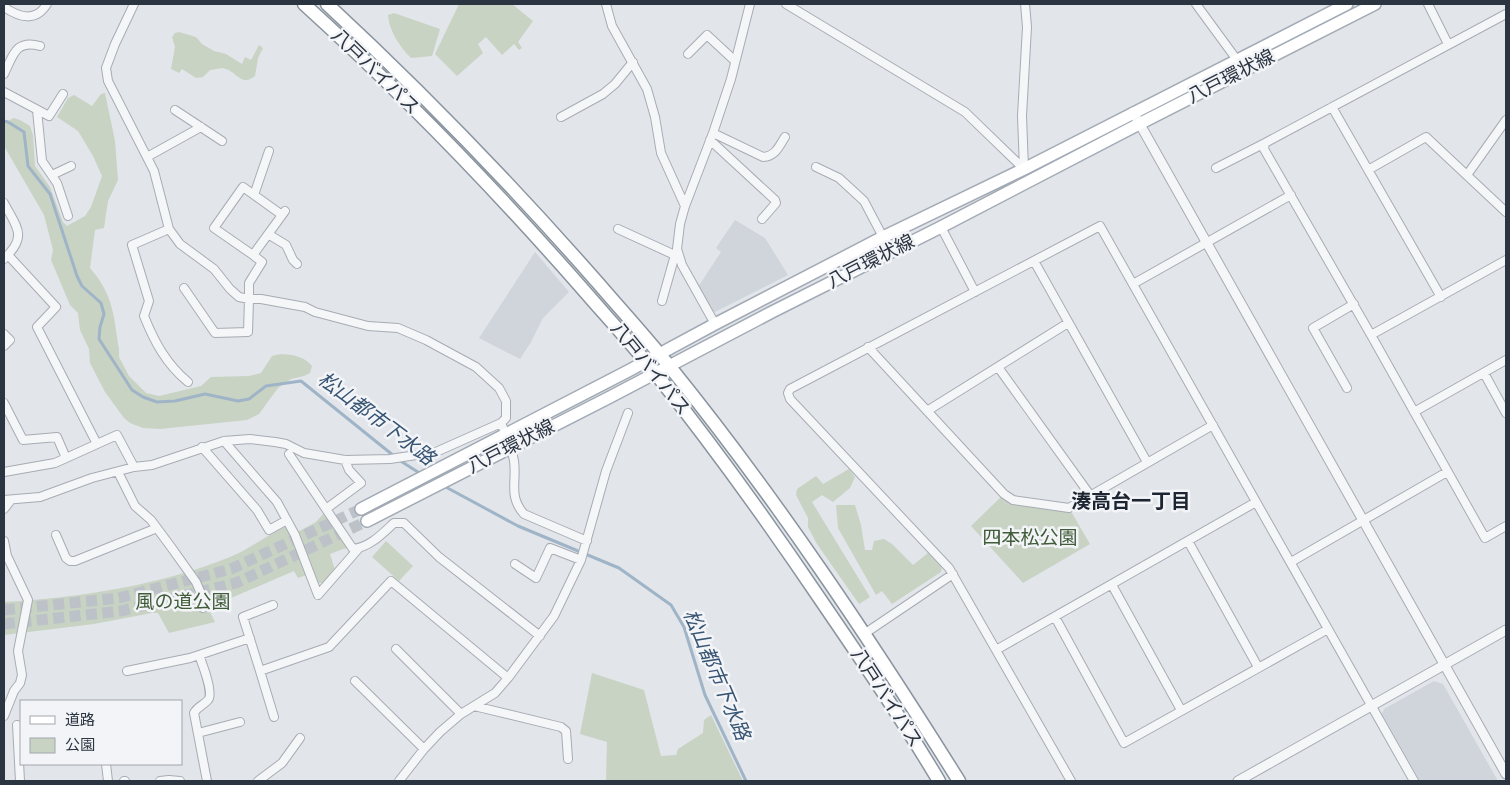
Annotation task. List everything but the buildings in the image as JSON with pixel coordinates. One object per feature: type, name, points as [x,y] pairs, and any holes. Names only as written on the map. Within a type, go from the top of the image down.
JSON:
[{"type":"highway","name":"八戸バイパス","points":[[304,4],[410,104],[463,158],[536,236],[656,373],[726,465],[788,553],[879,686],[939,781]]},
{"type":"highway","name":"八戸バイパス","points":[[327,4],[387,59],[455,127],[551,229],[669,365],[763,489],[864,634],[959,781]]},
{"type":"main road","name":"八戸環状線","points":[[360,509],[883,237],[1024,169],[1347,4]]},
{"type":"main road","name":"八戸環状線","points":[[366,521],[1375,4]]},
{"type":"street","points":[[4,7],[20,16],[34,16],[43,10],[47,4]]},
{"type":"street","points":[[4,509],[8,500],[40,497],[92,478],[134,467],[152,465],[224,441],[250,439],[276,442],[286,444],[304,453],[345,460],[390,459],[436,452],[501,423],[506,418],[506,401],[499,388],[476,367],[426,340],[398,328],[368,326],[315,312],[305,307],[239,297],[214,269],[180,244],[169,229],[154,171],[108,81],[106,68],[134,4]]},
{"type":"street","points":[[606,4],[612,26],[647,88],[655,117],[661,153],[685,206]]},
{"type":"street","points":[[662,301],[677,256],[680,224],[685,206],[731,79],[750,4]]},
{"type":"street","points":[[786,4],[965,112],[1024,169]]},
{"type":"street","points":[[1024,169],[1022,116],[1027,27],[1025,4]]},
{"type":"street","points":[[1196,4],[1236,60]]},
{"type":"street","points":[[1428,4],[1448,44]]},
{"type":"street","points":[[1216,168],[1506,14]]},
{"type":"street","points":[[688,54],[707,35],[735,61]]},
{"type":"street","points":[[4,74],[16,50],[22,44],[30,43],[40,46]]},
{"type":"street","points":[[561,117],[603,94],[615,84],[632,62]]},
{"type":"street","points":[[4,92],[49,116],[63,94]]},
{"type":"street","points":[[1332,108],[1441,297]]},
{"type":"street","points":[[37,110],[42,161],[57,183],[68,216]]},
{"type":"street","points":[[176,110],[222,141]]},
{"type":"street","points":[[1133,112],[1506,774]]},
{"type":"street","points":[[1467,174],[1506,120]]},
{"type":"street","points":[[147,157],[201,127]]},
{"type":"street","points":[[711,137],[763,157],[774,153],[785,136]]},
{"type":"street","points":[[711,137],[775,200],[776,203],[762,219]]},
{"type":"street","points":[[1368,170],[1426,138],[1506,212]]},
{"type":"street","points":[[1265,143],[1264,149],[1372,335],[1485,538],[1506,526]]},
{"type":"street","points":[[254,195],[268,151]]},
{"type":"street","points":[[52,175],[71,166]]},
{"type":"street","points":[[816,167],[839,178],[864,201],[883,237]]},
{"type":"street","points":[[184,288],[215,333],[248,332],[249,283],[262,262],[214,228],[243,187],[284,213],[253,255]]},
{"type":"street","points":[[1133,284],[1291,196]]},
{"type":"street","points":[[4,203],[18,230],[19,236],[17,243],[6,257],[56,308],[37,327],[97,444]]},
{"type":"street","points":[[1071,781],[949,568],[790,399],[788,393],[790,389],[868,347],[1100,226],[1414,781]]},
{"type":"street","points":[[941,228],[974,292]]},
{"type":"street","points":[[169,229],[132,245],[149,301],[144,316],[154,340],[177,373],[188,382]]},
{"type":"street","points":[[618,229],[677,256],[714,324]]},
{"type":"street","points":[[268,234],[286,245],[297,264]]},
{"type":"street","points":[[1372,335],[1506,260]]},
{"type":"street","points":[[1034,261],[1147,462]]},
{"type":"street","points":[[1347,388],[1313,328],[1354,304]]},
{"type":"street","points":[[927,410],[1068,323]]},
{"type":"street","points":[[4,334],[10,340],[4,346]]},
{"type":"street","points":[[868,347],[1004,494],[1013,500],[1069,508],[1213,425]]},
{"type":"street","points":[[1414,412],[1506,360]]},
{"type":"street","points":[[998,367],[1090,496]]},
{"type":"street","points":[[1484,373],[1506,413]]},
{"type":"street","points":[[4,403],[23,440],[57,437],[66,458]]},
{"type":"street","points":[[399,781],[440,732],[461,714],[495,693],[554,616],[581,560],[606,471],[628,413]]},
{"type":"street","points":[[501,423],[511,447],[514,462],[514,498],[518,507],[524,514],[587,540]]},
{"type":"street","points":[[4,472],[55,463],[117,435],[134,467]]},
{"type":"street","points":[[224,441],[277,502],[296,535],[318,596],[359,548]]},
{"type":"street","points":[[202,447],[257,510],[269,530],[287,520]]},
{"type":"street","points":[[290,454],[353,549],[373,542],[394,523],[404,523],[438,557],[540,636]]},
{"type":"street","points":[[326,509],[361,483],[349,470],[345,460]]},
{"type":"street","points":[[118,472],[134,506],[151,520],[196,582],[205,604],[203,608]]},
{"type":"street","points":[[1291,562],[1448,472]]},
{"type":"street","points":[[996,650],[1256,502]]},
{"type":"street","points":[[56,535],[66,558],[70,561],[75,561],[157,528]]},
{"type":"street","points":[[4,541],[7,556],[28,600],[18,651],[22,675],[20,684],[14,691],[4,716]]},
{"type":"street","points":[[1188,541],[1258,667]]},
{"type":"street","points":[[514,564],[536,578],[550,548],[581,560]]},
{"type":"street","points":[[864,634],[953,574]]},
{"type":"street","points":[[260,671],[329,647],[391,581],[508,678]]},
{"type":"street","points":[[1112,585],[1181,710]]},
{"type":"street","points":[[273,605],[243,617],[274,717]]},
{"type":"street","points":[[1054,617],[1124,743],[1328,629]]},
{"type":"street","points":[[1238,781],[1506,630]]},
{"type":"street","points":[[127,671],[199,655],[250,638]]},
{"type":"street","points":[[396,649],[461,714]]},
{"type":"street","points":[[199,655],[211,694],[208,701],[198,706],[194,713],[207,781]]},
{"type":"street","points":[[355,681],[424,749]]},
{"type":"street","points":[[474,706],[561,727],[566,731],[568,760]]},
{"type":"street","points":[[198,733],[240,722]]},
{"type":"street","points":[[17,725],[20,781]]},
{"type":"street","points":[[258,781],[282,763],[300,738]]},
{"type":"street","points":[[106,765],[108,781]]},
{"type":"street","points":[[160,781],[180,781]]},
{"type":"shaded area","points":[[735,220],[765,238],[788,275],[713,313],[698,287],[721,252],[716,248]]},
{"type":"shaded area","points":[[535,252],[569,292],[543,318],[520,359],[479,338]]},
{"type":"shaded area","points":[[1434,681],[1443,684],[1498,781],[1420,781],[1382,714],[1384,709]]},
{"type":"green space","points":[[459,4],[512,4],[533,21],[518,42],[522,48],[519,50],[514,44],[502,55],[486,37],[478,44],[483,53],[457,76],[435,54]]},
{"type":"green space","points":[[394,13],[440,29],[432,56],[411,58],[407,54],[390,27],[388,15]]},
{"type":"green space","points":[[179,32],[196,37],[202,44],[214,51],[226,54],[242,64],[245,57],[251,60],[259,45],[263,48],[258,58],[255,76],[243,80],[223,68],[210,70],[203,77],[196,78],[182,69],[179,73],[171,69],[175,47],[172,37],[175,33]]},
{"type":"green space","points":[[105,93],[115,141],[118,180],[108,201],[104,228],[95,230],[90,268],[104,288],[114,315],[119,357],[129,376],[146,393],[159,396],[201,386],[211,377],[249,376],[261,373],[272,356],[277,355],[299,357],[312,366],[310,373],[291,379],[278,388],[259,414],[247,420],[160,429],[143,428],[130,423],[124,418],[105,392],[90,363],[89,349],[80,330],[78,313],[70,305],[51,260],[53,250],[44,215],[4,146],[4,123],[14,118],[30,126],[33,135],[35,166],[50,187],[63,222],[67,226],[85,216],[91,207],[102,176],[78,131],[57,117],[68,98],[74,95],[92,106],[101,94]]},
{"type":"green space","points":[[849,469],[855,477],[850,488],[833,502],[822,495],[812,502],[870,597],[859,604],[817,544],[808,527],[808,518],[796,495],[797,489],[816,476],[823,484]]},
{"type":"green space","name":"四本松公園","points":[[1004,494],[1013,500],[1069,508],[1090,544],[1023,583],[971,526]]},
{"type":"green space","points":[[836,505],[855,505],[861,525],[865,550],[872,550],[874,541],[884,539],[892,544],[913,565],[928,553],[942,568],[941,572],[892,604],[882,591],[876,595],[838,528]]},
{"type":"green space","name":"風の道公園","points":[[325,512],[349,548],[330,554],[335,570],[325,583],[317,583],[312,573],[298,578],[294,571],[210,607],[209,610],[215,622],[169,633],[158,613],[152,613],[94,624],[4,635],[4,602],[90,593],[176,575],[204,567],[237,554],[286,526],[292,535],[316,522]]},
{"type":"green space","points":[[386,541],[413,566],[399,581],[372,557]]},
{"type":"green space","points":[[592,673],[644,690],[661,756],[676,755],[678,749],[703,733],[704,720],[711,715],[743,781],[606,781],[607,742],[580,734]]},
{"type":"waterway","name":"松山都市下水路","points":[[4,121],[24,132],[28,166],[50,194],[77,276],[82,286],[101,303],[104,314],[99,339],[132,390],[143,397],[157,402],[175,401],[205,394],[238,401],[249,399],[266,386],[301,381],[394,456]]},
{"type":"waterway","name":"松山都市下水路","points":[[399,460],[421,474]]},
{"type":"waterway","name":"松山都市下水路","points":[[442,485],[518,526],[619,568],[671,605],[684,627],[705,695],[746,781]]},
{"type":"tunnel","points":[[4,610],[119,598],[231,569],[361,509]]},
{"type":"tunnel","points":[[4,624],[121,611],[236,583],[367,521]]},
{"type":"district","name":"湊高台一丁目","points":[[1131,502]]}]
